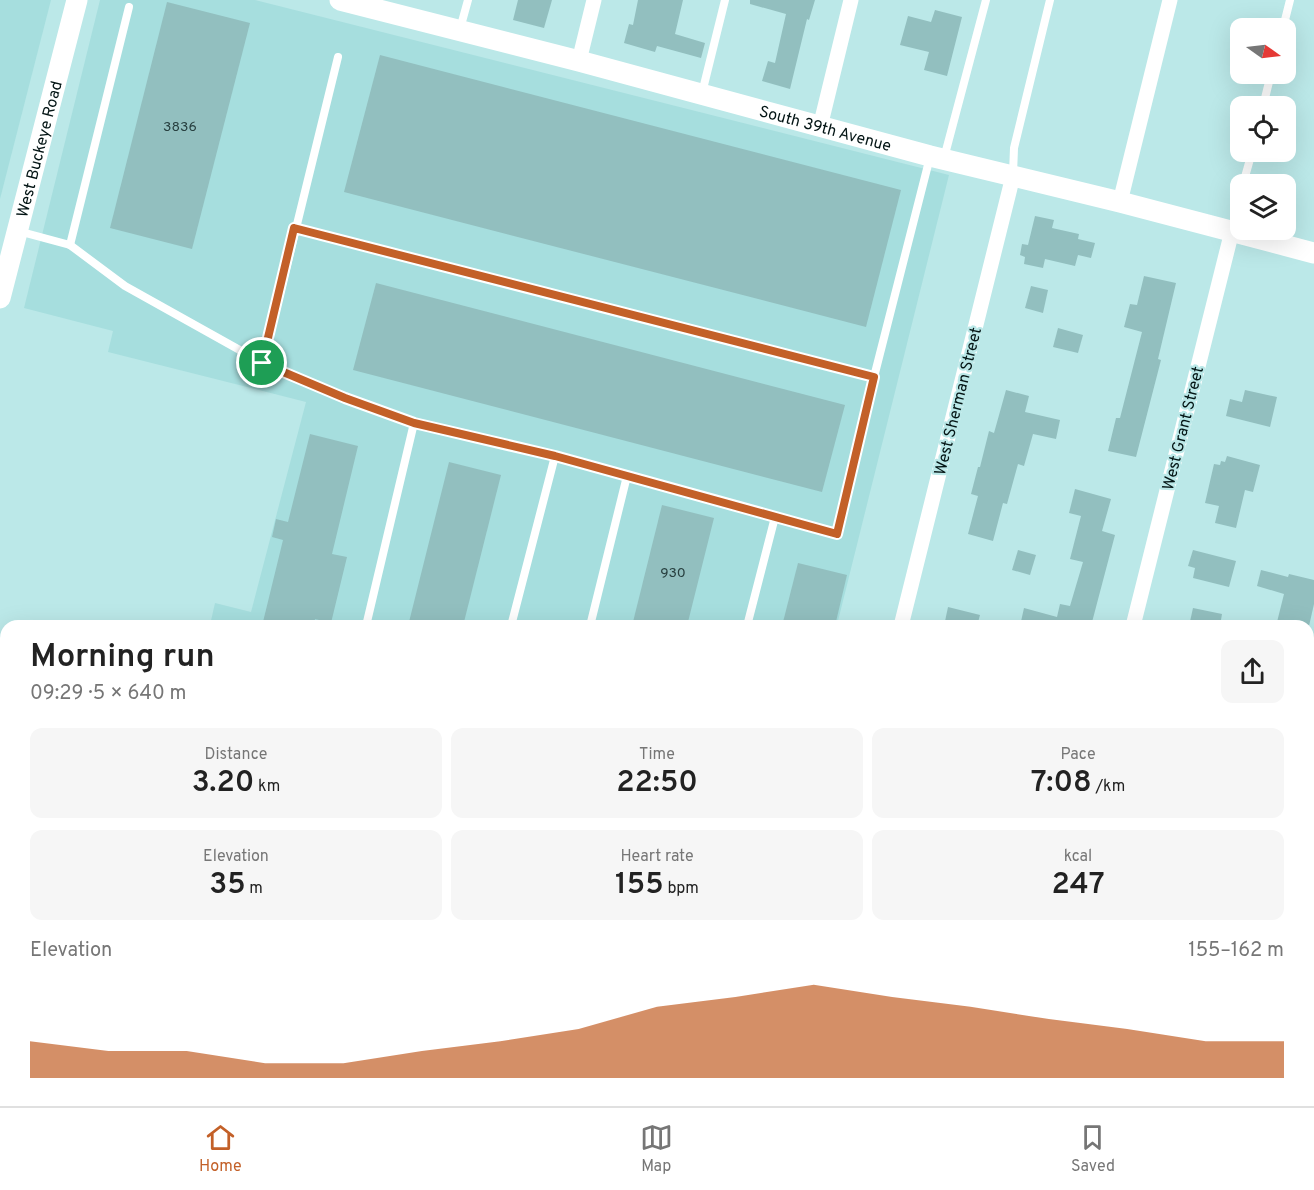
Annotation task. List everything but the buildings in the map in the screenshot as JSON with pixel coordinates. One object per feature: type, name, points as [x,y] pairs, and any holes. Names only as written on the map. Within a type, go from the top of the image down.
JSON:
[{"type":"street","name":"West Buckeye Road","points":[[0,297],[77,0]]},
{"type":"street","name":"South 39th Avenue","points":[[340,0],[579,61],[937,158],[1230,230]]},
{"type":"street","points":[[579,61],[594,0]]},
{"type":"street","points":[[820,127],[851,0]]},
{"type":"street","points":[[1120,202],[1170,0]]},
{"type":"street","name":"West Sherman Street","points":[[902,620],[1012,176]]},
{"type":"street","name":"West Grant Street","points":[[1135,620],[1230,239]]},
{"type":"street","name":"South 39th Avenue","points":[[1266,240],[1314,253]]},
{"type":"lane","points":[[460,31],[468,0]]},
{"type":"lane","points":[[702,94],[725,0]]},
{"type":"lane","points":[[17,230],[70,245],[125,286],[262,363],[345,398],[414,423],[555,456],[837,534],[874,377],[937,158],[986,0]]},
{"type":"lane","points":[[1012,176],[1014,148],[1050,0]]},
{"type":"lane","points":[[1286,18],[1290,0]]},
{"type":"lane","points":[[70,245],[129,7]]},
{"type":"lane","points":[[262,363],[338,57]]},
{"type":"lane","points":[[294,228],[874,377]]},
{"type":"lane","points":[[367,620],[414,423]]},
{"type":"lane","points":[[513,620],[555,456]]},
{"type":"lane","points":[[591,620],[627,476]]},
{"type":"lane","points":[[749,620],[775,517]]},
{"type":"shaded area","points":[[0,0],[51,0],[0,199]]},
{"type":"shaded area","points":[[100,0],[255,0],[949,175],[838,620],[211,620],[215,603],[251,612],[306,402],[108,352],[113,331],[24,308]]},
{"type":"route","points":[[294,228],[874,377],[837,534],[555,456],[414,423],[345,398],[262,363],[294,228]]}]
